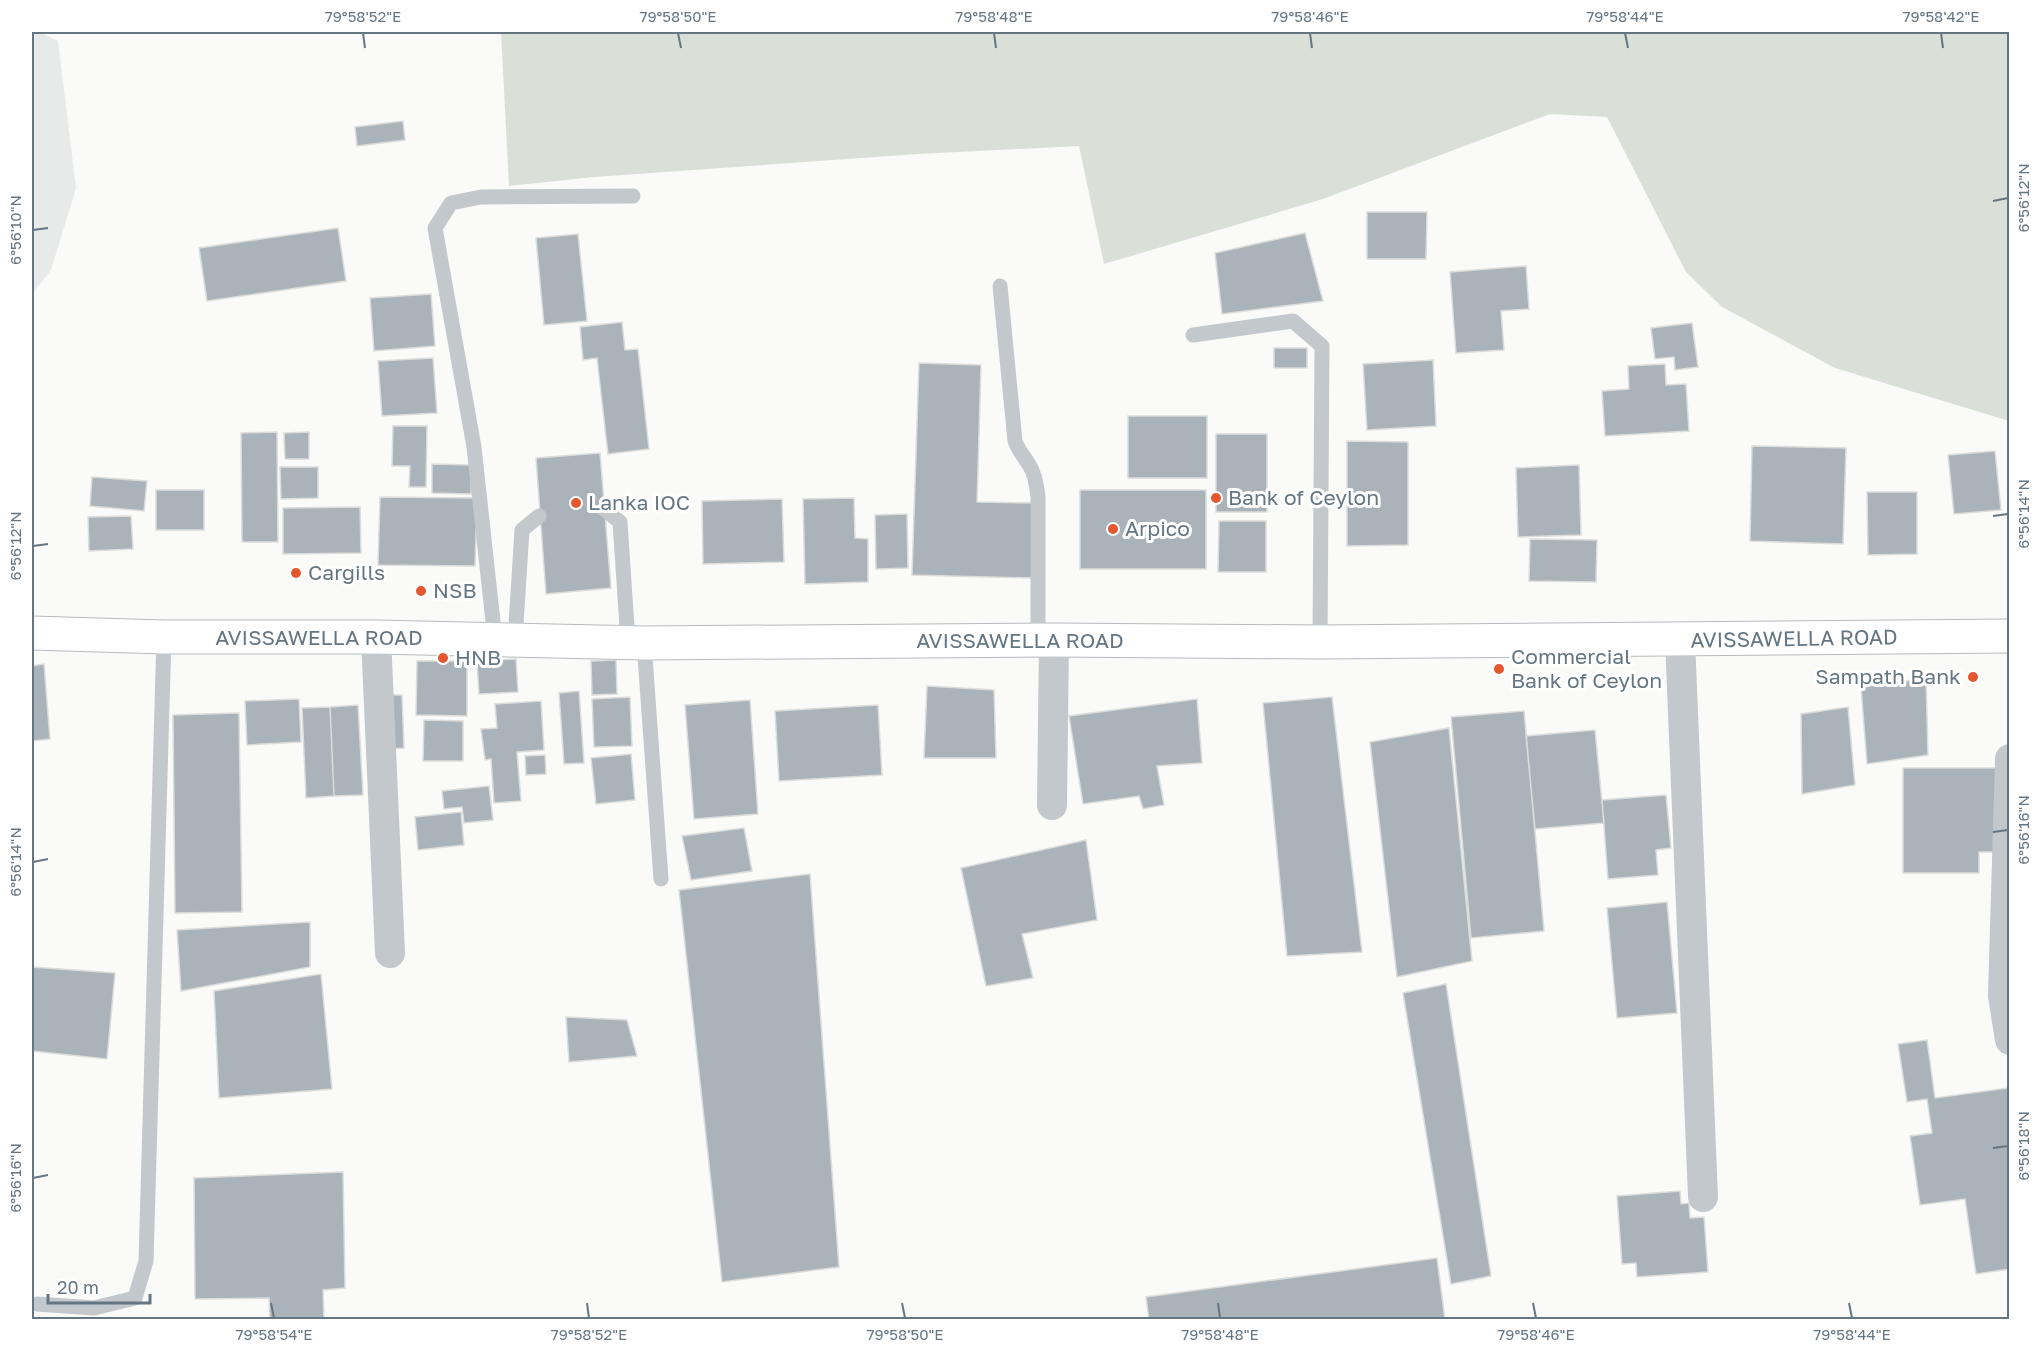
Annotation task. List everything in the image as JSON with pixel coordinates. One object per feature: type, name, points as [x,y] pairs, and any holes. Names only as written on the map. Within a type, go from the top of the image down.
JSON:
[{"type":"main road","name":"AVISSAWELLA ROAD","points":[[32,633],[164,637],[376,637],[636,643],[1046,640],[1320,642],[2010,636]]},
{"type":"street","points":[[376,637],[390,953]]},
{"type":"street","points":[[1046,640],[1052,805]]},
{"type":"street","points":[[1680,640],[1703,1197]]},
{"type":"street","points":[[2010,759],[2003,996],[2010,1040]]},
{"type":"lane","points":[[505,640],[435,228],[451,203],[482,197],[633,196]]},
{"type":"lane","points":[[1000,286],[1015,441],[1035,477],[1038,496],[1046,640]]},
{"type":"lane","points":[[1193,335],[1293,321],[1322,346],[1320,642]]},
{"type":"lane","points":[[605,510],[620,522],[636,643],[661,879]]},
{"type":"lane","points":[[505,640],[522,530],[539,516]]},
{"type":"lane","points":[[37,1304],[94,1308],[135,1298],[146,1261],[164,637]]},
{"type":"shaded area","points":[[32,32],[39,32],[58,41],[76,188],[51,270],[32,294]]},
{"type":"shaded area","points":[[501,32],[2009,32],[2009,421],[1835,368],[1722,307],[1686,272],[1607,117],[1550,114],[1323,199],[1104,264],[1079,146],[918,154],[594,177],[509,186]]},
{"type":"building","points":[[403,121],[405,140],[357,146],[355,127]]},
{"type":"building","points":[[1367,212],[1427,212],[1426,259],[1367,259]]},
{"type":"building","points":[[338,228],[346,281],[207,301],[199,248]]},
{"type":"building","points":[[1305,233],[1323,301],[1222,314],[1215,253]]},
{"type":"building","points":[[578,234],[587,321],[544,325],[536,238]]},
{"type":"building","points":[[1526,266],[1529,309],[1501,311],[1504,350],[1456,353],[1450,272]]},
{"type":"building","points":[[431,294],[435,346],[374,351],[370,298]]},
{"type":"building","points":[[622,322],[625,350],[638,349],[649,449],[608,454],[597,358],[583,360],[580,327]]},
{"type":"building","points":[[1692,323],[1698,367],[1675,370],[1674,357],[1655,359],[1651,328]]},
{"type":"building","points":[[1274,348],[1307,348],[1307,368],[1274,368]]},
{"type":"building","points":[[433,358],[437,413],[382,416],[378,361]]},
{"type":"building","points":[[1433,360],[1436,426],[1367,430],[1363,364]]},
{"type":"building","points":[[919,363],[981,365],[977,502],[1034,503],[1032,578],[912,575]]},
{"type":"building","points":[[1665,364],[1666,385],[1686,384],[1689,431],[1605,436],[1602,391],[1629,389],[1628,366]]},
{"type":"building","points":[[1128,416],[1207,416],[1207,478],[1128,478]]},
{"type":"building","points":[[393,426],[427,426],[426,487],[409,487],[410,466],[392,466]]},
{"type":"building","points":[[277,432],[278,542],[242,542],[241,433]]},
{"type":"building","points":[[309,432],[309,459],[285,459],[284,433]]},
{"type":"building","points":[[1216,434],[1267,434],[1267,512],[1216,512]]},
{"type":"building","points":[[1347,441],[1408,442],[1408,545],[1347,546]]},
{"type":"building","points":[[1752,446],[1846,448],[1843,544],[1750,541]]},
{"type":"building","points":[[1995,451],[2001,510],[1954,514],[1948,455]]},
{"type":"building","points":[[600,453],[611,588],[546,594],[536,458]]},
{"type":"building","points":[[2008,455],[2010,455],[2010,583],[2008,583]]},
{"type":"building","points":[[432,464],[471,465],[471,494],[432,493]]},
{"type":"building","points":[[1579,465],[1581,535],[1518,537],[1516,468]]},
{"type":"building","points":[[280,467],[318,467],[318,498],[281,499]]},
{"type":"building","points":[[92,477],[147,481],[144,511],[90,506]]},
{"type":"building","points":[[156,490],[204,490],[204,530],[156,530]]},
{"type":"building","points":[[1080,490],[1206,490],[1206,569],[1080,569]]},
{"type":"building","points":[[1867,492],[1917,492],[1917,554],[1868,555]]},
{"type":"building","points":[[380,497],[477,498],[475,566],[378,565]]},
{"type":"building","points":[[854,498],[855,538],[868,539],[868,582],[805,584],[803,499]]},
{"type":"building","points":[[782,499],[784,562],[703,564],[702,501]]},
{"type":"building","points":[[360,507],[361,553],[283,554],[283,508]]},
{"type":"building","points":[[907,514],[908,568],[876,569],[875,515]]},
{"type":"building","points":[[131,516],[133,549],[89,551],[88,517]]},
{"type":"building","points":[[1219,521],[1266,521],[1266,572],[1218,572]]},
{"type":"building","points":[[1530,539],[1597,540],[1596,582],[1529,581]]},
{"type":"building","points":[[516,659],[518,692],[479,694],[477,661]]},
{"type":"building","points":[[616,660],[617,694],[592,695],[591,661]]},
{"type":"building","points":[[417,661],[467,661],[467,716],[416,715]]},
{"type":"building","points":[[44,664],[50,739],[32,741],[32,666]]},
{"type":"building","points":[[1926,678],[1928,755],[1867,764],[1861,687]]},
{"type":"building","points":[[927,686],[994,690],[996,758],[924,758]]},
{"type":"building","points":[[579,691],[584,763],[564,764],[559,693]]},
{"type":"building","points":[[381,695],[402,695],[404,748],[383,749]]},
{"type":"building","points":[[630,697],[632,746],[594,747],[592,699]]},
{"type":"building","points":[[1332,697],[1362,952],[1287,956],[1263,703]]},
{"type":"building","points":[[299,699],[301,742],[247,745],[245,701]]},
{"type":"building","points":[[1197,699],[1202,763],[1157,766],[1164,805],[1143,809],[1139,796],[1083,804],[1069,716]]},
{"type":"building","points":[[750,700],[758,814],[694,819],[685,705]]},
{"type":"building","points":[[541,701],[544,750],[517,752],[521,801],[494,803],[491,759],[485,760],[481,729],[497,728],[495,704]]},
{"type":"building","points":[[358,705],[363,795],[334,796],[330,707]]},
{"type":"building","points":[[878,705],[882,775],[779,781],[775,711]]},
{"type":"building","points":[[330,707],[334,796],[306,798],[302,708]]},
{"type":"building","points":[[1848,707],[1855,785],[1802,794],[1801,714]]},
{"type":"building","points":[[1524,711],[1544,931],[1471,938],[1451,717]]},
{"type":"building","points":[[239,713],[242,912],[175,913],[173,715]]},
{"type":"building","points":[[424,720],[463,721],[463,761],[423,761]]},
{"type":"building","points":[[1449,728],[1472,961],[1397,977],[1370,742]]},
{"type":"building","points":[[1595,730],[1604,823],[1535,829],[1526,736]]},
{"type":"building","points":[[631,754],[635,800],[596,804],[591,758]]},
{"type":"building","points":[[545,755],[546,774],[526,775],[525,756]]},
{"type":"building","points":[[1903,768],[1999,768],[2000,852],[1979,852],[1979,873],[1903,873]]},
{"type":"building","points":[[489,786],[493,820],[464,823],[462,807],[444,809],[442,791]]},
{"type":"building","points":[[1666,795],[1671,848],[1656,850],[1658,875],[1608,879],[1602,800]]},
{"type":"building","points":[[461,812],[464,845],[418,850],[415,817]]},
{"type":"building","points":[[744,828],[752,871],[691,880],[682,836]]},
{"type":"building","points":[[1086,840],[1097,920],[1022,934],[1033,978],[986,986],[961,868]]},
{"type":"building","points":[[810,874],[839,1267],[722,1282],[679,890]]},
{"type":"building","points":[[1667,902],[1677,1013],[1617,1018],[1607,908]]},
{"type":"building","points":[[310,922],[310,967],[181,991],[177,930]]},
{"type":"building","points":[[32,967],[115,973],[107,1059],[32,1051]]},
{"type":"building","points":[[321,974],[332,1089],[219,1098],[214,991]]},
{"type":"building","points":[[1446,984],[1491,1276],[1451,1284],[1403,993]]},
{"type":"building","points":[[566,1017],[627,1020],[637,1056],[569,1062]]},
{"type":"building","points":[[1927,1040],[1935,1098],[2008,1088],[2010,1269],[1976,1274],[1965,1199],[1920,1205],[1910,1136],[1932,1133],[1927,1099],[1907,1102],[1898,1044]]},
{"type":"building","points":[[343,1172],[345,1288],[323,1290],[324,1320],[270,1320],[269,1298],[195,1299],[194,1178]]},
{"type":"building","points":[[1680,1191],[1681,1204],[1689,1203],[1690,1218],[1704,1217],[1708,1272],[1637,1277],[1636,1263],[1622,1264],[1617,1196]]},
{"type":"building","points":[[1437,1258],[1445,1320],[1149,1320],[1146,1297]]},
{"type":"place","name":"Bank of Ceylon","points":[[1216,498]]},
{"type":"place","name":"Lanka IOC","points":[[576,503]]},
{"type":"place","name":"Arpico","points":[[1113,529]]},
{"type":"place","name":"Cargills","points":[[296,573]]},
{"type":"place","name":"NSB","points":[[421,591]]},
{"type":"place","name":"HNB","points":[[443,658]]},
{"type":"place","name":"Commercial Bank of Ceylon","points":[[1499,669]]},
{"type":"place","name":"Sampath Bank","points":[[1973,677]]}]
